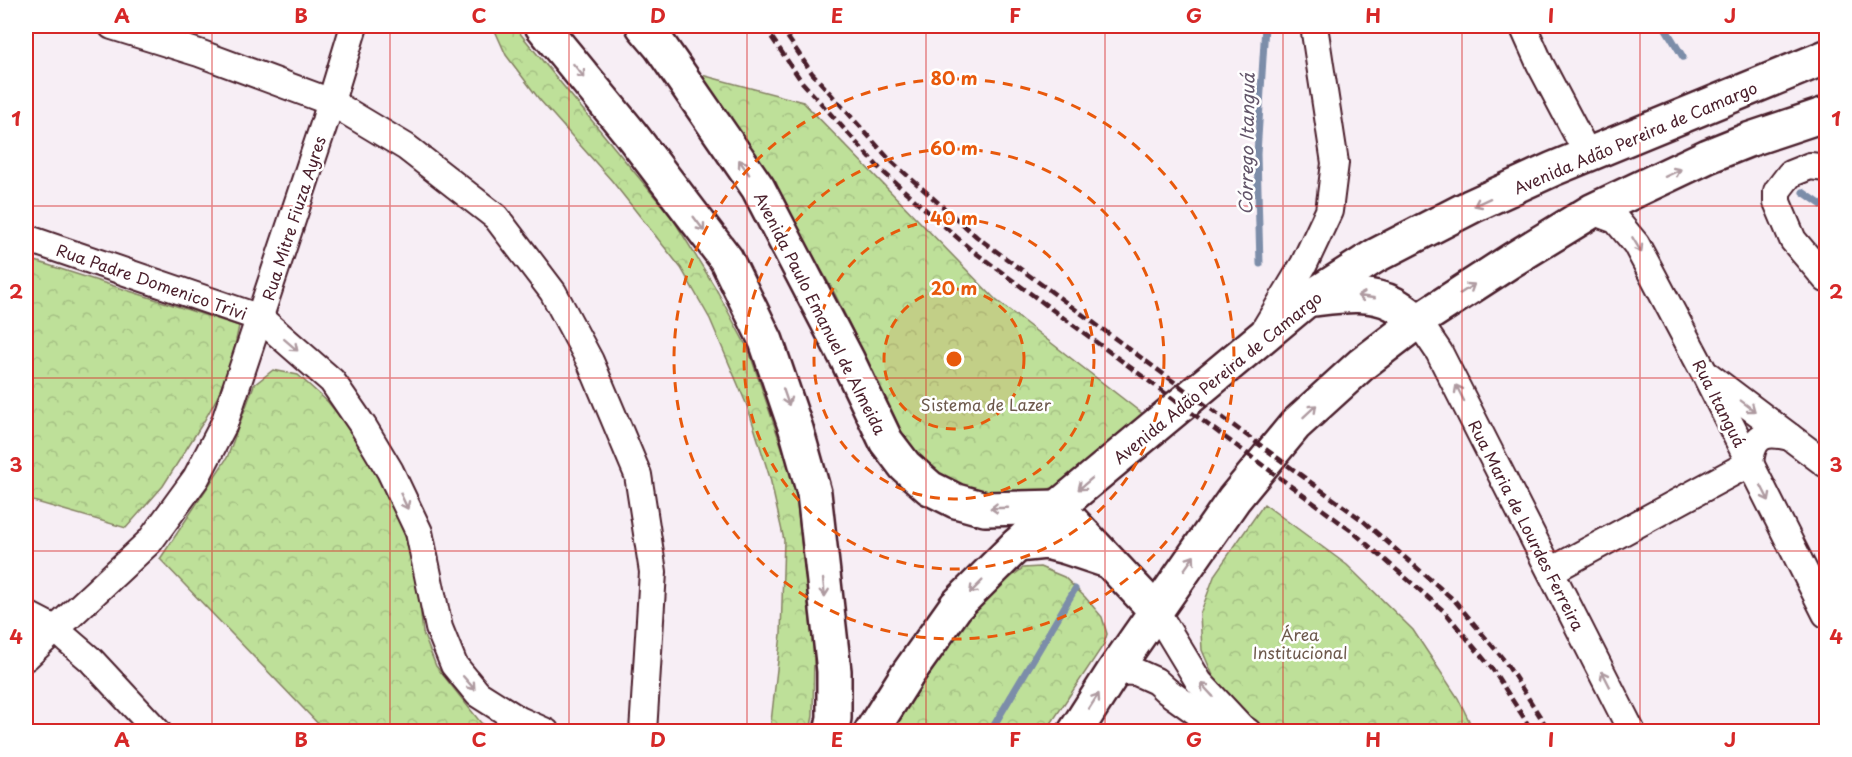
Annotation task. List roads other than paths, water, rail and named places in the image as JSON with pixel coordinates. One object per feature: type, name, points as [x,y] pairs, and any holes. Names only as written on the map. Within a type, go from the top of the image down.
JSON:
[{"type":"main road","points":[[542,26],[630,133],[726,259],[766,342],[796,429],[814,493],[834,671],[834,718],[831,732]]},
{"type":"main road","name":"Avenida Paulo Emanuel de Almeida","points":[[643,26],[660,45],[758,188],[847,359],[886,441],[905,466],[930,488],[956,501],[985,509],[1058,507]]},
{"type":"main road","name":"Avenida Adão Pereira de Camargo","points":[[871,732],[907,675],[956,606],[1017,545],[1058,507],[1308,299],[1375,256],[1472,206],[1588,155],[1827,57]]},
{"type":"main road","points":[[1074,732],[1234,499],[1295,425],[1362,364],[1418,321],[1592,211],[1708,156],[1827,114]]},
{"type":"main road","points":[[1308,299],[1344,295],[1369,297],[1393,303],[1418,321]]},
{"type":"main road","points":[[1058,507],[1156,611]]},
{"type":"main road","points":[[1017,545],[1046,542],[1066,547],[1114,568]]},
{"type":"main road","points":[[1114,568],[1123,626],[1114,671]]},
{"type":"street","points":[[112,26],[199,53],[331,102],[406,147],[496,217],[553,292],[590,361],[638,475],[653,572],[643,732]]},
{"type":"street","name":"Rua Mitre Fiuza Ayres","points":[[26,657],[150,541],[196,478],[224,424],[354,26]]},
{"type":"street","points":[[1256,342],[1304,264],[1329,211],[1335,164],[1314,26]]},
{"type":"street","points":[[1523,26],[1540,64],[1588,155]]},
{"type":"street","points":[[1827,168],[1810,166],[1790,174],[1777,191],[1777,202],[1793,240],[1827,279]]},
{"type":"street","name":"Rua Itanguá","points":[[1592,211],[1616,220],[1636,244],[1706,374],[1827,614]]},
{"type":"street","name":"Rua Padre Domenico Trivi","points":[[26,238],[260,318],[332,381],[390,471],[419,532],[439,628],[454,665],[478,694],[519,720],[546,732]]},
{"type":"street","name":"Rua Maria de Lourdes Ferreira","points":[[1418,321],[1439,352],[1632,732]]},
{"type":"street","points":[[1706,374],[1827,464]]},
{"type":"street","points":[[1551,571],[1750,463],[1756,441],[1763,436],[1775,434],[1790,437]]},
{"type":"street","points":[[1156,611],[1199,682],[1248,732]]},
{"type":"street","points":[[26,614],[55,629],[91,660],[158,732]]},
{"type":"street","points":[[1114,671],[1136,672],[1156,681],[1194,711],[1232,732]]},
{"type":"waterway","name":"Córrego Itanguá","points":[[1260,264],[1257,154],[1265,26]]},
{"type":"waterway","points":[[1664,26],[1683,57]]},
{"type":"waterway","points":[[1803,192],[1826,208]]},
{"type":"waterway","name":"Córrego Itanguá","points":[[990,732],[1075,589]]},
{"type":"railway","points":[[764,26],[802,82],[881,170],[969,248],[1353,532],[1445,612],[1493,670],[1533,732]]},
{"type":"railway","points":[[780,26],[812,73],[890,160],[977,237],[1362,520],[1455,601],[1504,660],[1550,732]]},
{"type":"park label","name":"Sistema de Lazer","points":[[986,404]]},
{"type":"park label","name":"Área Institucional","points":[[1300,643]]}]
